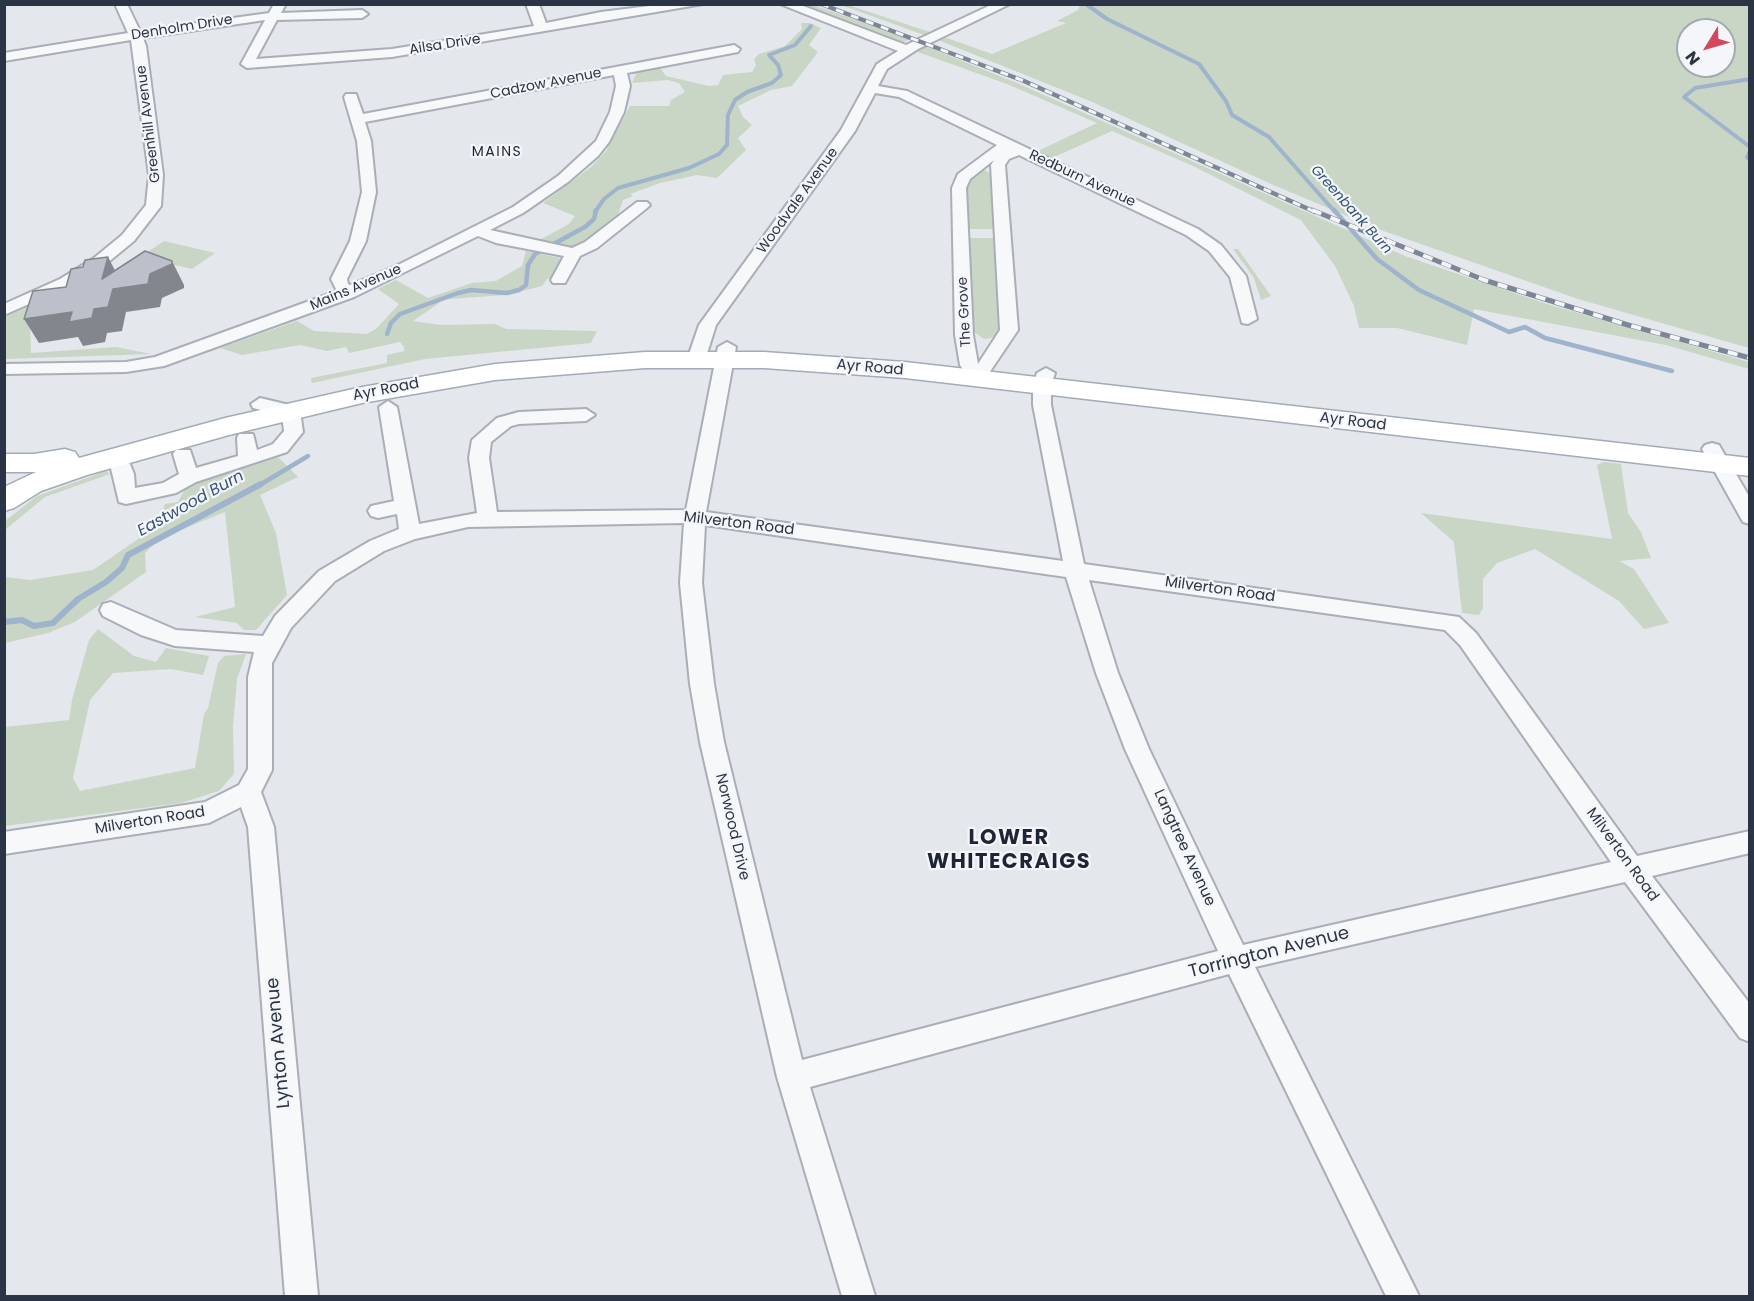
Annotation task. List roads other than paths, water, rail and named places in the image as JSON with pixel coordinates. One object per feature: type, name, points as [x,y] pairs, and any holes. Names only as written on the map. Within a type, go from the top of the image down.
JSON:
[{"type":"main road","name":"Ayr Road","points":[[4,463],[34,463],[69,457],[260,404],[398,373],[498,357],[596,348],[726,354],[841,365],[978,370],[1205,399],[1717,457],[1749,467]]},
{"type":"main road","name":"Ayr Road","points":[[4,501],[40,481],[118,456],[291,411],[423,382],[495,372],[697,353]]},
{"type":"main road","name":"Ayr Road","points":[[1717,457],[1749,453]]},
{"type":"street","name":"Greenhill Avenue","points":[[4,310],[66,282],[100,261],[128,238],[153,206],[156,196],[156,175],[137,36],[121,4]]},
{"type":"street","points":[[274,17],[280,4]]},
{"type":"street","points":[[532,4],[536,8],[540,28]]},
{"type":"street","name":"Ailsa Drive","points":[[274,17],[247,64],[392,53],[601,16],[697,4]]},
{"type":"street","points":[[786,4],[907,50]]},
{"type":"street","name":"Woodvale Avenue","points":[[697,353],[716,314],[838,146],[872,89],[882,67],[907,50],[1004,4]]},
{"type":"street","points":[[967,8],[985,14]]},
{"type":"street","name":"Denholm Drive","points":[[4,57],[252,17],[362,14]]},
{"type":"street","name":"Cadzow Avenue","points":[[358,119],[734,49]]},
{"type":"street","name":"Mains Avenue","points":[[4,369],[52,370],[147,365],[198,350],[348,293],[478,231],[544,193],[593,153],[602,142],[617,112],[623,86],[623,75],[620,71]]},
{"type":"street","name":"Redburn Avenue","points":[[872,89],[902,94],[1153,212],[1205,241],[1224,257],[1239,276],[1248,319]]},
{"type":"street","points":[[348,293],[340,285],[339,279],[358,241],[369,192],[368,159],[351,97]]},
{"type":"street","name":"The Grove","points":[[978,370],[963,320],[959,188],[963,177],[1014,147]]},
{"type":"street","name":"The Grove","points":[[978,370],[1009,330],[991,234],[998,165],[1014,147]]},
{"type":"street","points":[[559,280],[574,253],[591,245],[642,205]]},
{"type":"street","points":[[478,231],[496,238],[574,253]]},
{"type":"street","points":[[961,233],[991,234]]},
{"type":"street","name":"Norwood Drive","points":[[726,354],[695,517],[691,583],[712,742],[792,1077],[858,1296]]},
{"type":"street","name":"Langtree Avenue","points":[[1044,379],[1042,405],[1075,570],[1107,673],[1137,749],[1236,959],[1403,1296]]},
{"type":"street","points":[[118,456],[124,474],[126,497],[169,488],[189,477],[248,460],[280,448],[294,432],[291,411],[260,404]]},
{"type":"street","points":[[388,407],[410,533]]},
{"type":"street","points":[[488,519],[479,458],[482,440],[520,408],[586,415]]},
{"type":"street","points":[[246,438],[248,460]]},
{"type":"street","points":[[183,454],[189,477]]},
{"type":"street","points":[[1717,457],[1749,517]]},
{"type":"street","points":[[378,511],[405,505]]},
{"type":"street","name":"Milverton Road","points":[[4,843],[209,812],[248,792],[260,770],[259,677],[261,663],[269,645],[283,622],[327,576],[377,546],[410,533],[468,520],[657,515],[695,517],[1451,622],[1468,639],[1631,869],[1749,1028]]},
{"type":"street","points":[[111,610],[149,629],[175,638],[269,645]]},
{"type":"street","name":"Lynton Avenue","points":[[248,792],[261,828],[301,1296]]},
{"type":"street","name":"Torrington Avenue","points":[[792,1077],[1236,959],[1749,842]]},
{"type":"waterway","name":"Greenbank Burn","points":[[1086,4],[1107,19],[1199,64],[1226,101],[1232,115],[1269,137],[1335,212]]},
{"type":"waterway","name":"Eastwood Burn","points":[[596,211],[604,199],[618,188],[689,168],[719,154],[727,145],[728,115],[735,100],[747,92],[772,83],[781,75],[778,65],[769,55],[795,45],[811,26]]},
{"type":"waterway","name":"Greenbank Burn","points":[[1750,79],[1695,88],[1684,97],[1750,147]]},
{"type":"waterway","name":"Greenbank Burn","points":[[1750,152],[1747,157],[1750,160]]},
{"type":"waterway","name":"Greenbank Burn","points":[[1334,210],[1377,259],[1419,290],[1509,332],[1525,327],[1545,338],[1672,371]]},
{"type":"waterway","name":"Eastwood Burn","points":[[387,334],[391,323],[400,314],[458,293],[471,290],[507,293],[519,290],[526,285],[528,265],[535,254],[585,227],[594,219],[596,211]]},
{"type":"waterway","name":"Eastwood Burn","points":[[258,486],[308,456]]},
{"type":"waterway","name":"Eastwood Burn","points":[[4,622],[22,620],[34,626],[53,623],[78,599],[106,582],[122,568],[128,555],[261,484]]},
{"type":"railway","points":[[821,4],[1024,81],[1315,212]]},
{"type":"railway","points":[[1312,210],[1484,280],[1628,325],[1750,358]]},
{"type":"district","name":"MAINS","points":[[497,152]]},
{"type":"district","name":"LOWER WHITECRAIGS","points":[[1009,851]]}]
